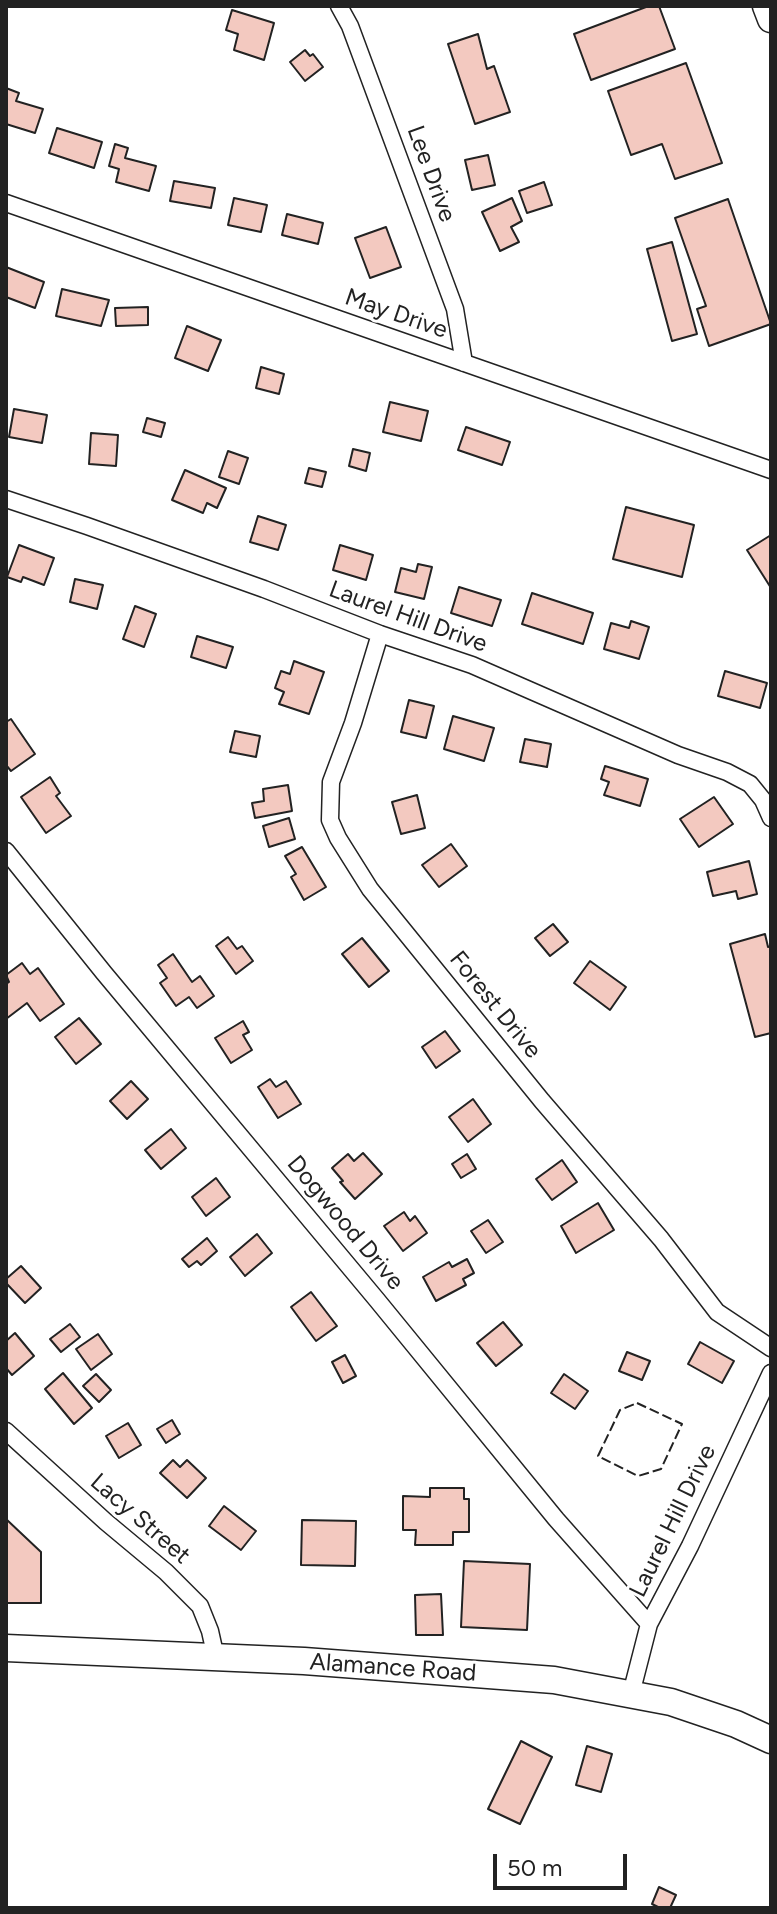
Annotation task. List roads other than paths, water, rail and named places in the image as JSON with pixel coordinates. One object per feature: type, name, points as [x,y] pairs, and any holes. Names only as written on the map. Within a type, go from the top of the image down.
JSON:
[{"type":"main road","points":[[766,6],[771,19]]},
{"type":"main road","name":"Alamance Road","points":[[6,1648],[335,1663],[554,1680],[671,1702],[736,1724],[771,1740]]},
{"type":"street","name":"Lee Drive","points":[[339,6],[350,26],[455,309],[464,363]]},
{"type":"street","name":"May Drive","points":[[6,203],[771,470]]},
{"type":"street","name":"Laurel Hill Drive","points":[[6,499],[472,665],[678,755],[727,772],[750,784],[763,800],[771,818]]},
{"type":"street","name":"Forest Drive","points":[[380,634],[331,782],[330,820],[338,838],[370,889],[542,1101],[661,1239],[717,1312],[771,1348]]},
{"type":"street","name":"Dogwood Drive","points":[[6,851],[556,1519],[649,1624]]},
{"type":"street","name":"Laurel Hill Drive","points":[[631,1694],[649,1624],[690,1546],[771,1373]]},
{"type":"street","name":"Lacy Street","points":[[6,1431],[166,1572],[200,1606],[216,1658]]}]
